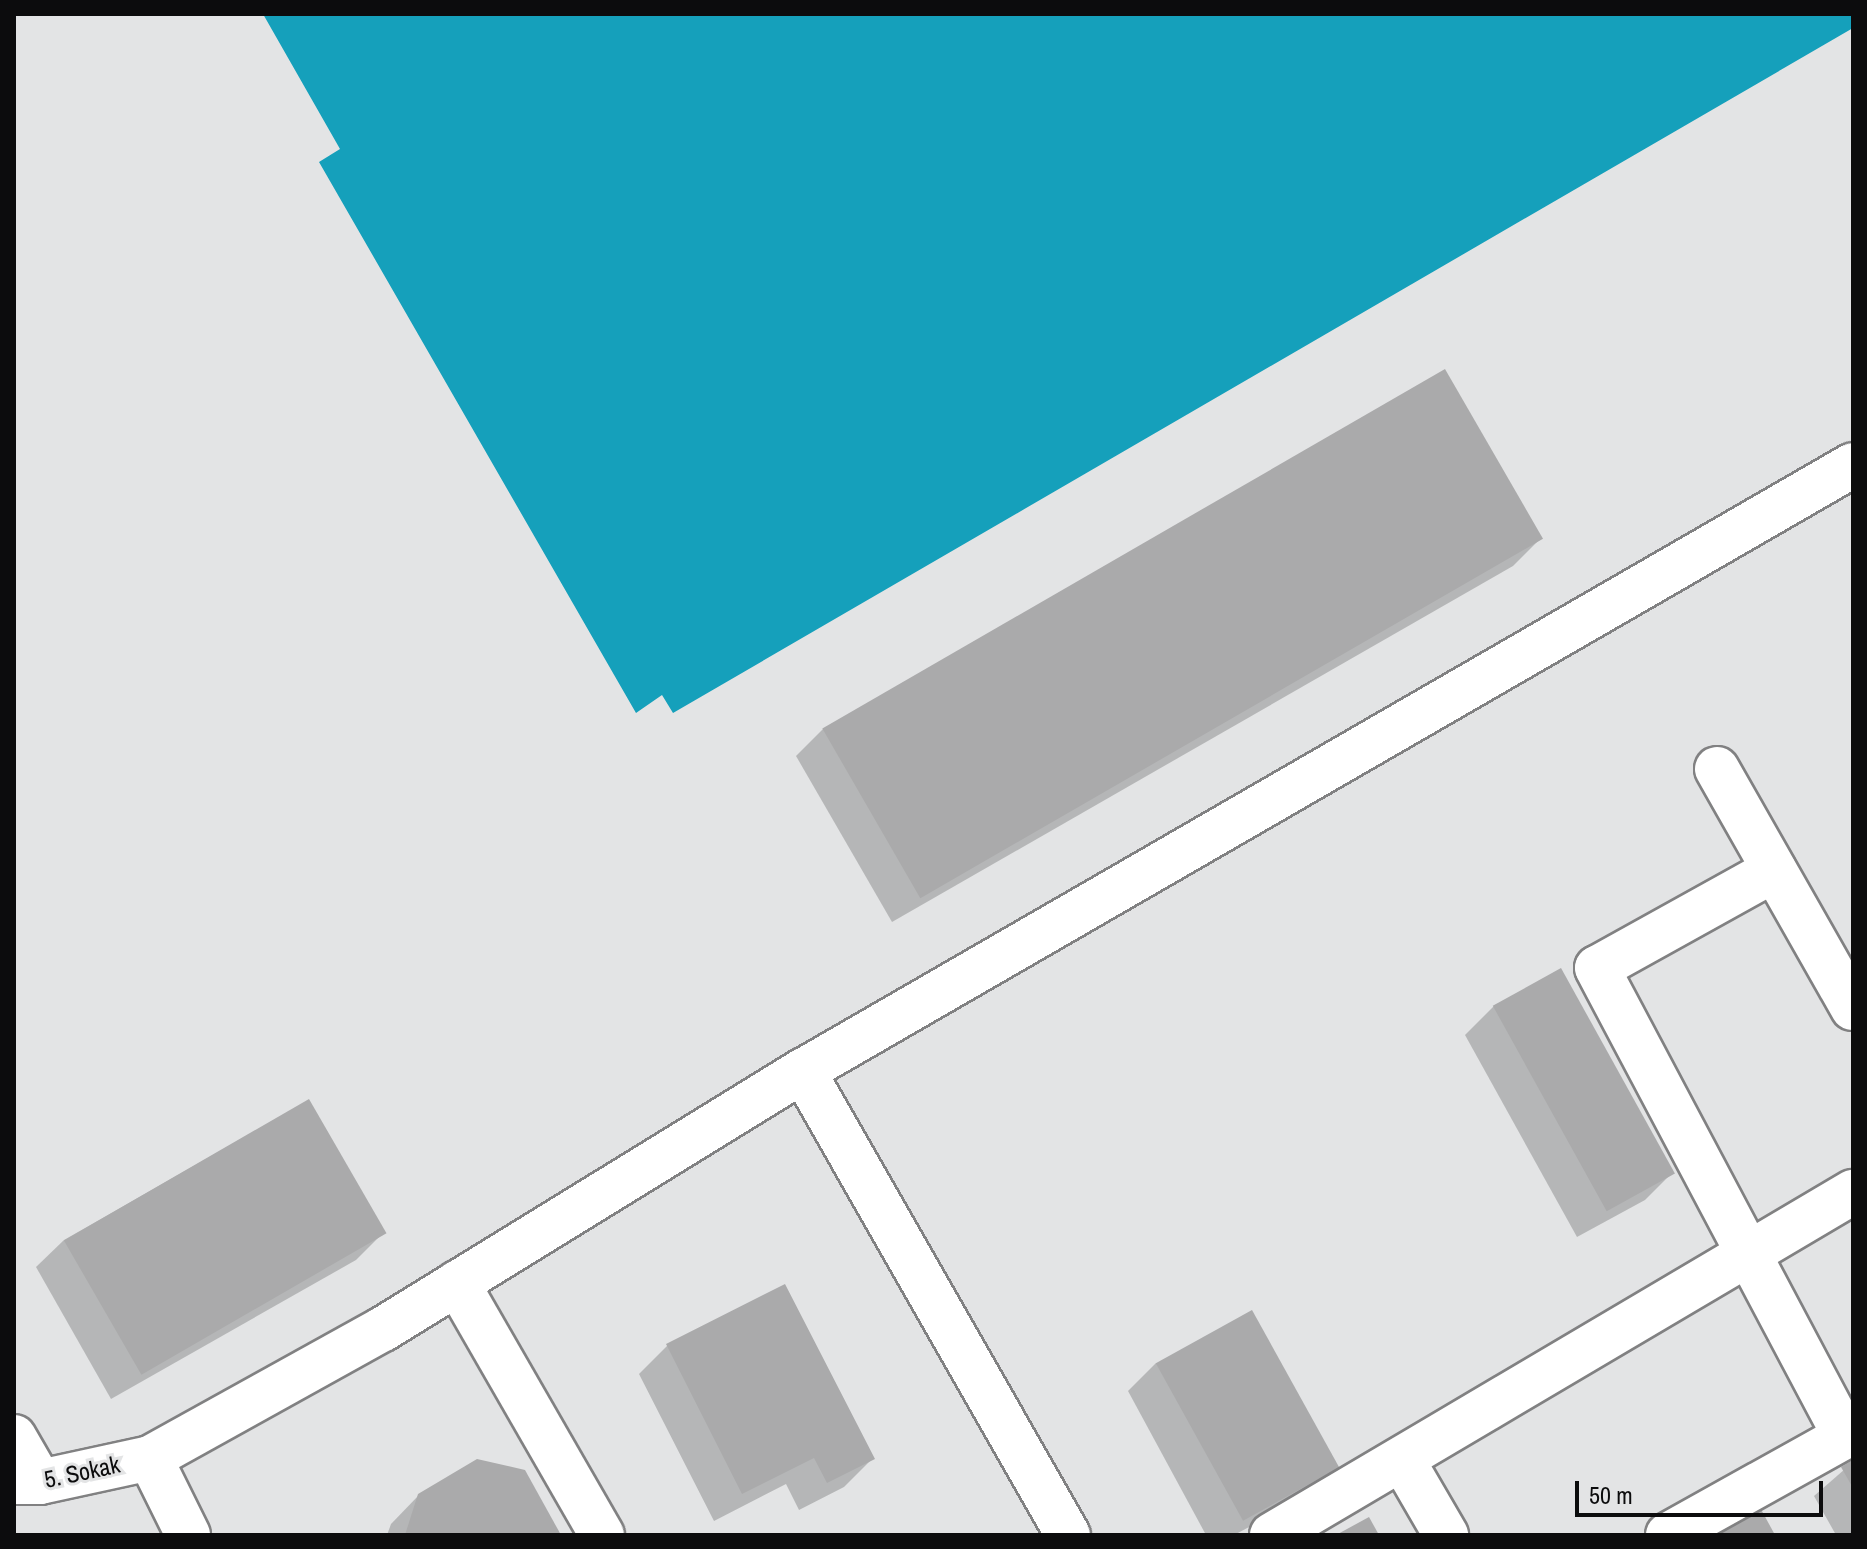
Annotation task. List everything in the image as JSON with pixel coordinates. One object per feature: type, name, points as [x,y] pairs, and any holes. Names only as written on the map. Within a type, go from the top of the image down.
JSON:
[{"type":"street","name":"5. Sokak","points":[[27,1482],[150,1458],[457,1283],[803,1071],[1853,465]]},
{"type":"street","points":[[1717,769],[1853,1008]]},
{"type":"street","points":[[1668,1535],[1849,1434],[1747,1255],[1597,968],[1774,870]]},
{"type":"street","points":[[803,1071],[1068,1535]]},
{"type":"street","points":[[1272,1535],[1403,1461],[1853,1192]]},
{"type":"street","points":[[457,1283],[602,1535]]},
{"type":"street","points":[[14,1437],[27,1482]]},
{"type":"street","points":[[150,1458],[174,1527]]},
{"type":"street","points":[[1403,1461],[1446,1535]]},
{"type":"water","points":[[263,14],[1853,14],[1853,28],[673,713],[662,695],[636,713],[319,162],[340,149]]},
{"type":"building","points":[[1445,369],[1543,539],[920,898],[822,729]]},
{"type":"building","points":[[1561,968],[1675,1174],[1607,1211],[1493,1006]]},
{"type":"building","points":[[309,1099],[386,1233],[141,1375],[64,1240]]},
{"type":"building","points":[[785,1284],[875,1459],[827,1483],[814,1458],[742,1494],[666,1344]]},
{"type":"building","points":[[1252,1310],[1339,1467],[1243,1521],[1156,1363]]},
{"type":"building","points":[[477,1459],[525,1470],[561,1535],[405,1535],[418,1494]]},
{"type":"building","points":[[1853,1460],[1853,1488],[1841,1467]]},
{"type":"building","points":[[1757,1502],[1775,1535],[1698,1535]]},
{"type":"building","points":[[1369,1517],[1379,1535],[1336,1535]]}]
